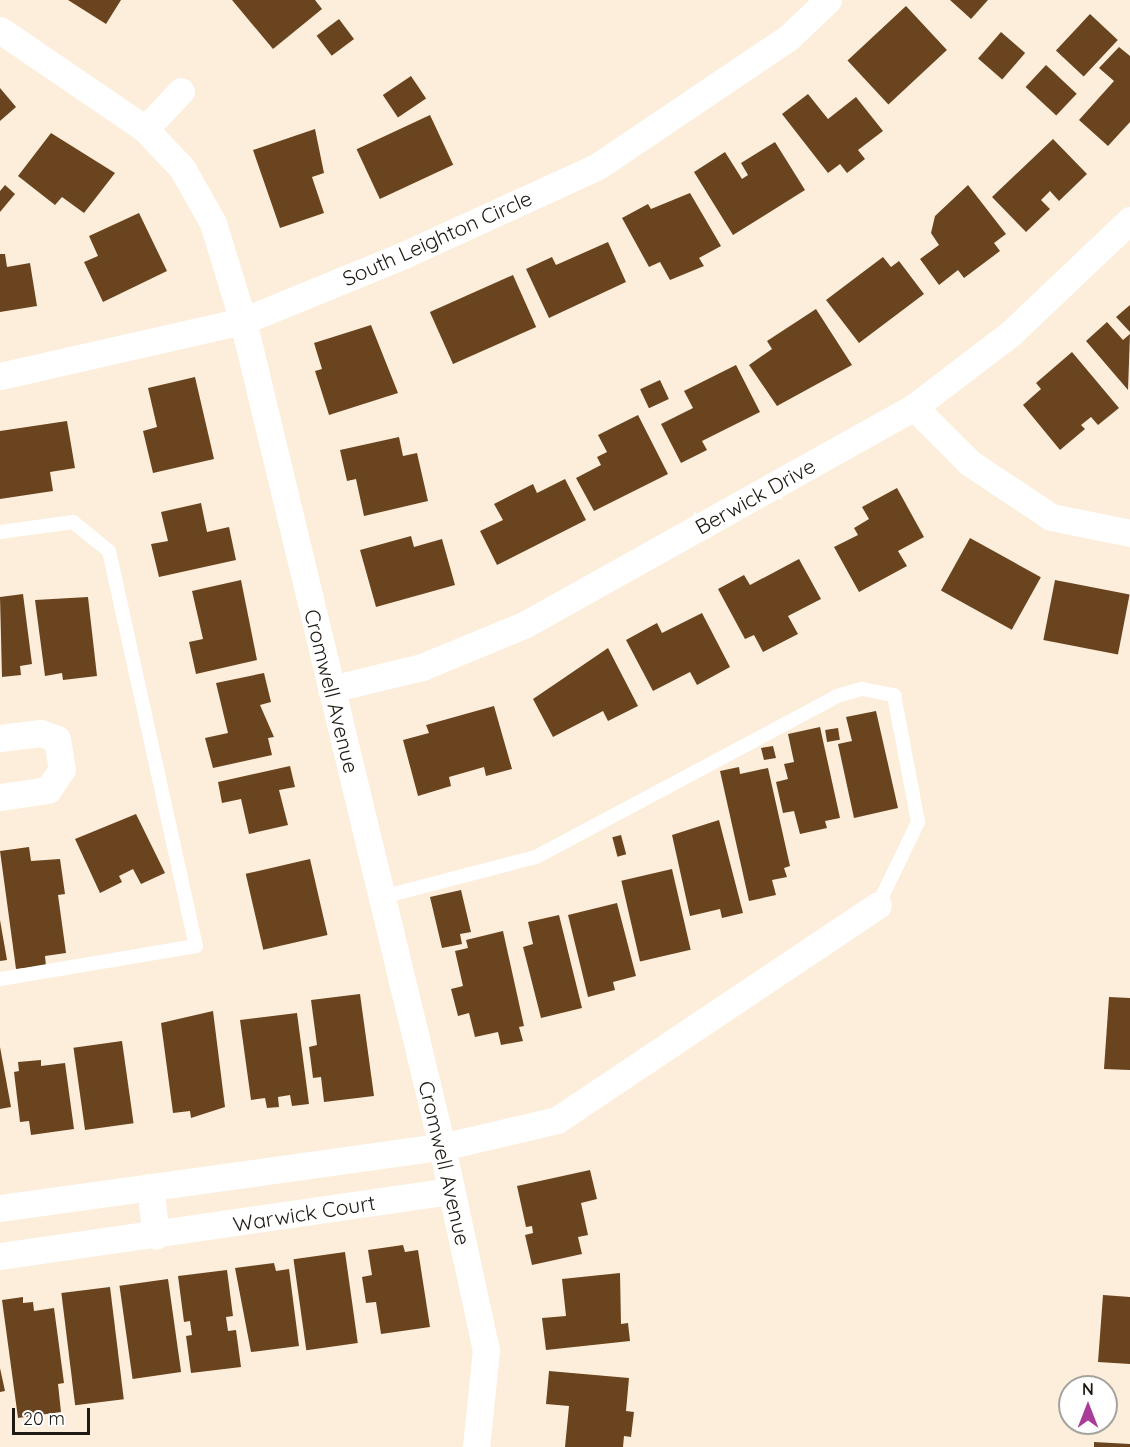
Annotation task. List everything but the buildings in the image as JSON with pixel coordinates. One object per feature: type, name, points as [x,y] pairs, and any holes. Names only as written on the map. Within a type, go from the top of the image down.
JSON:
[{"type":"street","name":"South Leighton Circle","points":[[0,376],[243,321],[598,166],[788,38],[828,0]]},
{"type":"street","name":"Cromwell Avenue","points":[[0,30],[145,129],[182,168],[213,223],[243,321],[452,1191],[486,1350],[476,1447]]},
{"type":"street","points":[[145,129],[180,91]]},
{"type":"street","name":"Berwick Drive","points":[[331,689],[422,667],[524,625],[914,407],[1011,333],[1130,220]]},
{"type":"street","points":[[914,407],[970,463],[1051,517],[1130,533]]},
{"type":"street","points":[[0,738],[40,733],[57,740],[63,769],[48,790],[0,797]]},
{"type":"street","points":[[0,1208],[442,1147],[556,1120],[878,905]]},
{"type":"street","points":[[150,1187],[156,1236]]},
{"type":"street","name":"Warwick Court","points":[[0,1256],[156,1236],[452,1191]]},
{"type":"lane","points":[[0,532],[73,522],[109,551],[196,946],[0,979]]},
{"type":"lane","points":[[382,897],[536,857],[837,696],[862,688],[894,695],[918,822],[878,905]]}]
